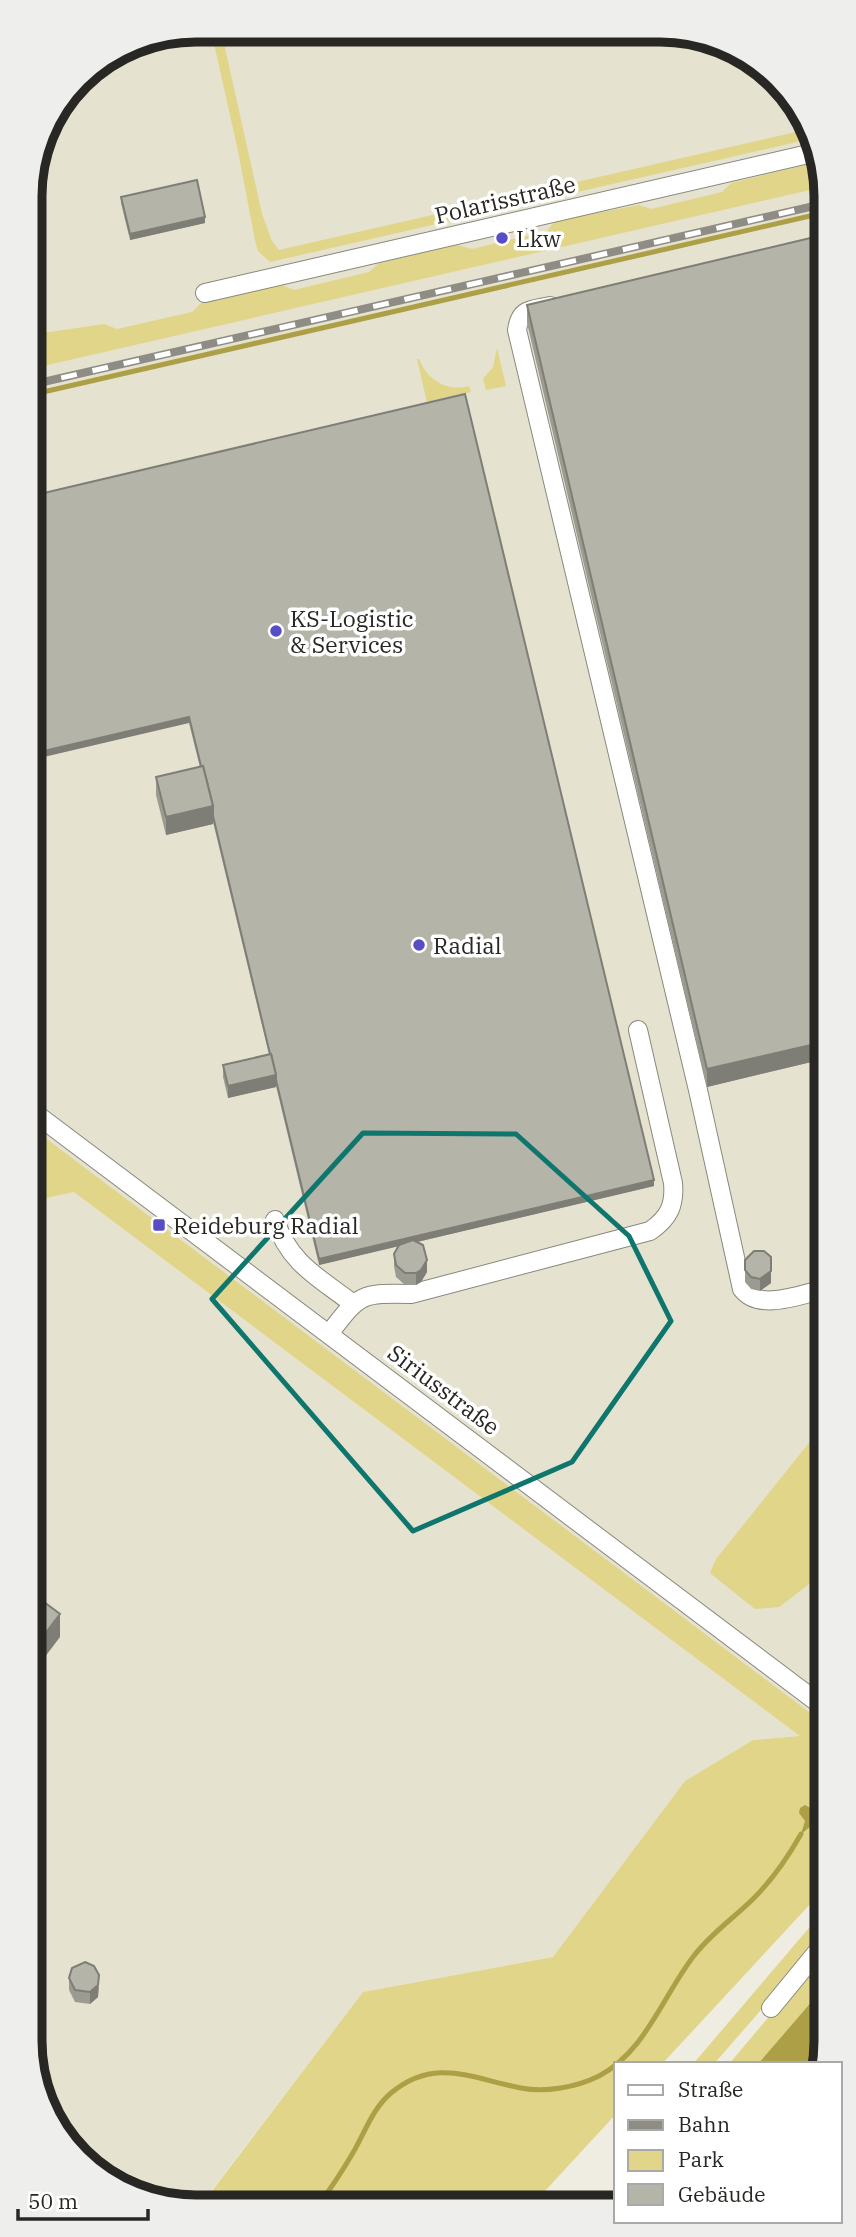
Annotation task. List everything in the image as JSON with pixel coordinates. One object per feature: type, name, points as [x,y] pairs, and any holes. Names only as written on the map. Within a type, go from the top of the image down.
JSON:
[{"type":"street","name":"Polarisstraße","points":[[205,293],[808,154]]},
{"type":"street","points":[[567,302],[526,311],[518,319],[517,330],[698,1090],[742,1289],[748,1297],[759,1301],[814,1291]]},
{"type":"street","points":[[329,1334],[352,1303],[376,1293],[411,1294],[650,1231],[662,1223],[670,1212],[674,1198],[673,1183],[638,1030]]},
{"type":"street","name":"Siriusstraße","points":[[42,1119],[814,1700]]},
{"type":"street","points":[[275,1220],[289,1252],[352,1303]]},
{"type":"street","points":[[771,2008],[814,1956]]},
{"type":"highlighted area","points":[[363,1133],[516,1134],[629,1236],[671,1321],[572,1462],[413,1531],[288,1383],[212,1299]]},
{"type":"shaded area","points":[[196,42],[680,43],[719,54],[754,74],[769,87],[798,128],[806,147],[814,186],[814,1730],[801,1736],[753,1740],[685,1781],[553,1957],[363,1992],[208,2195],[176,2194],[147,2187],[102,2163],[74,2135],[54,2100],[47,2081],[42,2041],[43,176],[47,156],[58,128],[87,87],[119,63],[156,47]]},
{"type":"shaded area","points":[[805,1805],[814,1810],[814,1829],[810,1827],[801,1834],[805,1821],[799,1813],[800,1808]]},
{"type":"shaded area","points":[[814,1999],[812,2062],[760,2062]]},
{"type":"green space","points":[[214,42],[224,42],[262,214],[272,241],[279,250],[799,131],[803,141],[270,262],[258,251]]},
{"type":"green space","points":[[810,164],[814,189],[42,366],[42,332],[104,324],[117,329],[192,312],[202,302],[282,285],[294,290],[369,272],[379,263],[457,245],[472,249],[547,231],[555,221],[639,205],[651,209],[722,192],[731,183]]},
{"type":"green space","points":[[497,348],[506,386],[486,390],[483,379],[493,367]]},
{"type":"green space","points":[[417,359],[439,383],[453,387],[469,386],[471,392],[427,402]]},
{"type":"green space","points":[[42,1136],[814,1716],[814,1900],[664,2062],[614,2062],[614,2116],[541,2195],[209,2195],[363,1992],[553,1957],[685,1781],[753,1740],[800,1736],[74,1192],[42,1199]]},
{"type":"green space","points":[[814,1437],[814,1577],[808,1585],[779,1607],[755,1609],[710,1573],[716,1559]]},
{"type":"green space","points":[[814,1922],[814,1949],[716,2062],[695,2062]]},
{"type":"green space","points":[[814,1963],[814,2000],[760,2062],[731,2062]]},
{"type":"building","points":[[197,180],[205,217],[130,234],[121,197]]},
{"type":"building","points":[[814,237],[814,1044],[707,1069],[527,305]]},
{"type":"building","points":[[465,394],[654,1180],[319,1259],[213,816],[213,806],[189,717],[42,751],[42,493]]},
{"type":"building","points":[[203,766],[213,806],[166,817],[156,777]]},
{"type":"building","points":[[271,1054],[276,1075],[228,1086],[223,1065]]},
{"type":"building","points":[[413,1240],[423,1245],[427,1260],[416,1273],[405,1273],[396,1265],[394,1254],[399,1245]]},
{"type":"building","points":[[754,1251],[764,1251],[771,1257],[771,1271],[760,1279],[751,1277],[745,1270],[745,1260]]},
{"type":"building","points":[[42,1600],[60,1614],[42,1638]]},
{"type":"building","points":[[85,1962],[94,1966],[99,1975],[98,1985],[90,1992],[75,1990],[69,1978],[72,1968]]},
{"type":"waterway","points":[[42,392],[814,215]]},
{"type":"waterway","points":[[619,2062],[641,2038],[693,1957],[761,1891],[780,1868],[801,1834]]},
{"type":"waterway","points":[[326,2195],[379,2106],[407,2082],[423,2075],[454,2073],[521,2088],[550,2089],[590,2080],[614,2067]]},
{"type":"railway","points":[[42,382],[814,206]]},
{"type":"place","name":"Lkw","points":[[502,238]]},
{"type":"place","name":"KS-Logistic & Services","points":[[276,631]]},
{"type":"place","name":"Radial","points":[[419,945]]},
{"type":"place","name":"Reideburg Radial","points":[[159,1225]]}]
